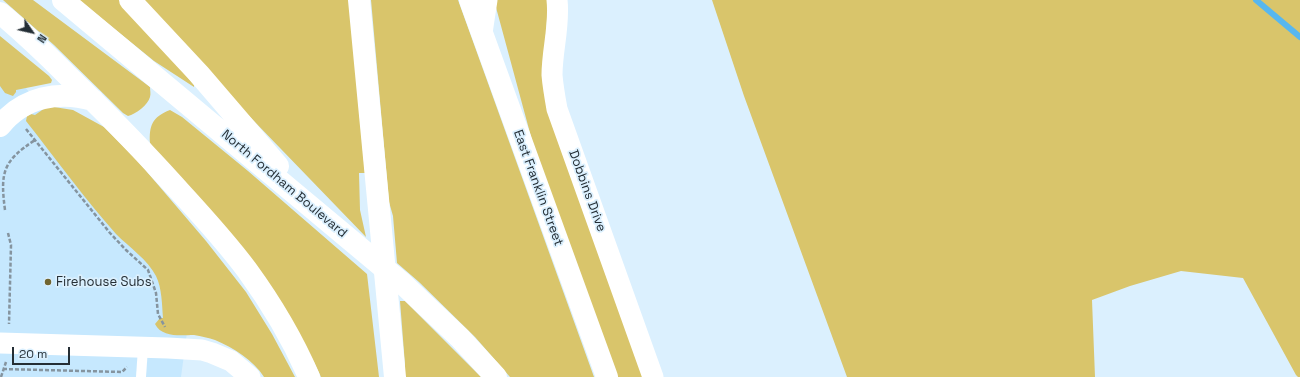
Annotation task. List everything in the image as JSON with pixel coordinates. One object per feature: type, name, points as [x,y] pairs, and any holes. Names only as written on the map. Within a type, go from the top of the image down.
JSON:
[{"type":"main road","name":"North Fordham Boulevard","points":[[63,0],[402,283],[433,311],[496,377]]},
{"type":"main road","points":[[130,0],[199,74],[322,216]]},
{"type":"main road","points":[[359,0],[395,377]]},
{"type":"main road","name":"East Franklin Street","points":[[470,0],[606,377]]},
{"type":"main road","points":[[0,13],[21,31],[93,100],[209,223],[247,270],[270,304],[291,339],[309,377]]},
{"type":"main road","points":[[6,120],[32,102],[53,96],[71,95],[93,100]]},
{"type":"street","points":[[482,33],[487,0]]},
{"type":"street","name":"Dobbins Drive","points":[[557,0],[558,19],[552,75],[558,110],[653,377]]},
{"type":"street","points":[[5,344],[137,355],[191,349],[212,353],[230,361],[250,377]]},
{"type":"lane","points":[[137,355],[141,377]]},
{"type":"path","points":[[6,120],[34,140],[110,233],[148,270],[156,292],[158,314],[165,328]]},
{"type":"path","points":[[5,210],[2,201],[1,178],[3,169],[20,150],[34,140]]},
{"type":"path","points":[[1,377],[5,344],[11,245],[8,233]]},
{"type":"path","points":[[3,369],[122,372],[137,355]]},
{"type":"shaded area","points":[[3,0],[33,0],[150,87],[150,96],[147,103],[131,115],[128,116],[123,113],[54,45]]},
{"type":"shaded area","points":[[79,0],[119,0],[139,19],[194,85],[194,87],[154,61]]},
{"type":"shaded area","points":[[137,0],[349,0],[365,173],[359,173],[360,210],[366,237]]},
{"type":"shaded area","points":[[371,0],[458,0],[594,377],[510,377],[475,337],[419,282],[397,263],[393,216],[389,202]]},
{"type":"shaded area","points":[[494,0],[548,0],[545,47],[643,377],[617,377],[533,144]]},
{"type":"shaded area","points":[[712,0],[1300,0],[1300,377],[1296,375],[1243,278],[1181,271],[1130,286],[1092,300],[1095,377],[847,377],[744,96]]},
{"type":"shaded area","points":[[0,36],[49,76],[52,80],[51,83],[16,90],[13,96],[5,93],[0,86]]},
{"type":"shaded area","points":[[0,59],[2,59],[193,288],[181,377],[0,377]]},
{"type":"shaded area","points":[[54,107],[73,110],[104,127],[136,159],[206,241],[246,292],[272,334],[295,377],[264,377],[249,360],[222,343],[197,335],[167,334],[158,328],[155,324],[160,318],[163,318],[162,302],[161,291],[153,270],[116,234],[104,220],[26,121],[27,116],[31,114],[35,115],[45,108]]},
{"type":"shaded area","points":[[170,110],[182,117],[248,171],[367,274],[379,377],[321,377],[314,362],[150,143],[151,127],[155,119]]},
{"type":"shaded area","points":[[400,301],[405,301],[481,377],[404,377],[405,365]]},
{"type":"waterway","points":[[1256,0],[1300,37]]},
{"type":"place","name":"Firehouse Subs","points":[[48,282]]}]
